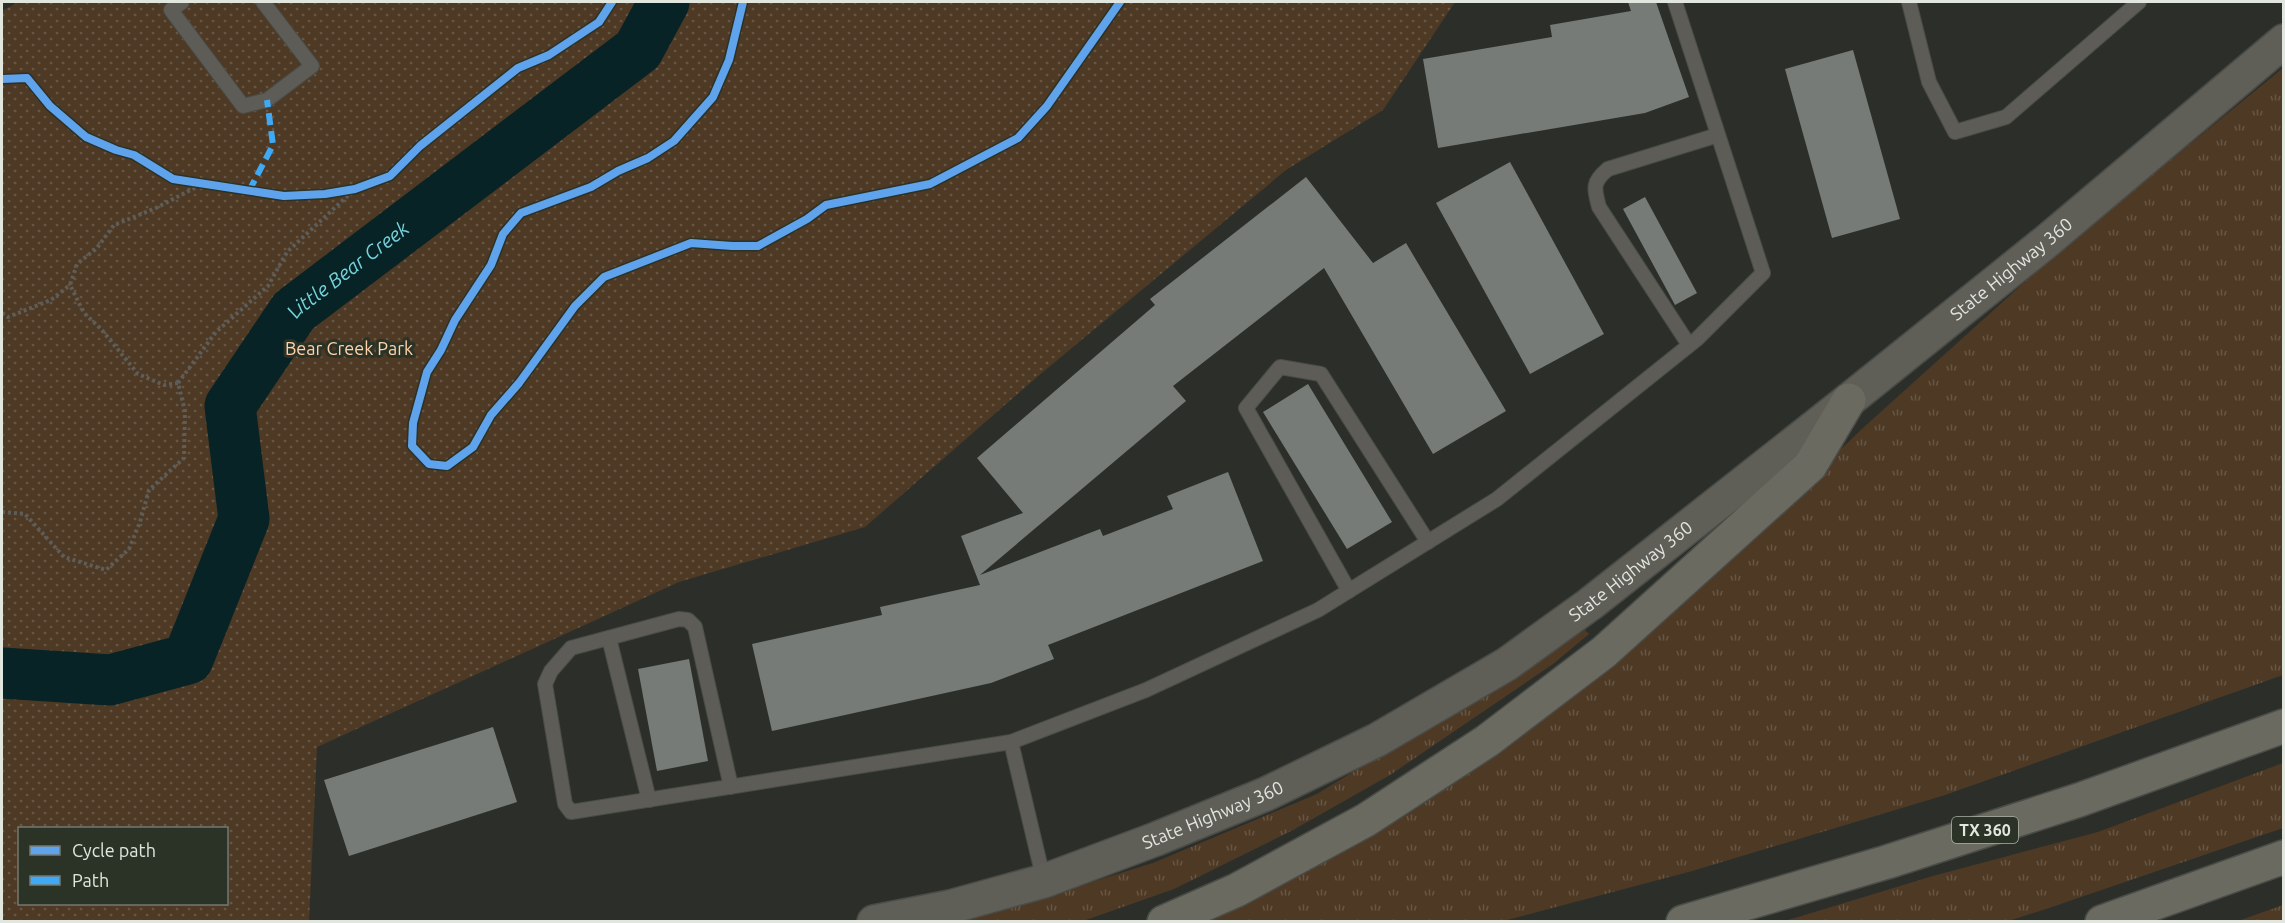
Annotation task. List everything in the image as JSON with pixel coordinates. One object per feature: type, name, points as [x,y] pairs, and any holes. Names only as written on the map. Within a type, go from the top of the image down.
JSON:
[{"type":"highway","points":[[1164,921],[1237,890],[1366,820],[1496,734],[1604,652],[1810,466],[1849,400]]},
{"type":"highway","name":"TX 360","points":[[1683,921],[1887,862],[2079,800],[2283,726]]},
{"type":"highway","points":[[2102,921],[2283,857]]},
{"type":"main road","name":"State Highway 360","points":[[874,921],[950,907],[1044,881],[1156,839],[1266,794],[1377,740],[1507,664],[1590,604],[2047,242],[2283,41]]},
{"type":"lane","points":[[182,2],[171,10],[243,106],[267,100],[312,66],[263,2]]},
{"type":"lane","points":[[731,787],[695,627],[688,620],[679,619],[571,648],[551,671],[545,684],[565,804],[571,812],[731,787],[1011,742],[1146,690],[1318,610],[1497,499],[1689,345],[1763,273],[1675,2]]},
{"type":"lane","points":[[1909,2],[1929,82],[1955,132],[2006,117],[2139,2]]},
{"type":"lane","points":[[1689,345],[1599,207],[1594,191],[1598,178],[1608,169],[1718,135]]},
{"type":"lane","points":[[1349,591],[1246,408],[1280,367],[1321,374],[1428,542]]},
{"type":"lane","points":[[609,638],[649,800]]},
{"type":"lane","points":[[1011,742],[1044,881]]},
{"type":"path","points":[[192,182],[212,186]]},
{"type":"path","points":[[2,313],[8,317],[51,300],[70,285],[77,264],[97,248],[114,225],[156,208],[202,184]]},
{"type":"path","points":[[335,192],[364,185]]},
{"type":"path","points":[[70,285],[84,313],[101,329],[138,374],[164,385],[178,383],[216,332],[268,286],[287,252],[355,189]]},
{"type":"path","points":[[2,512],[25,514],[64,557],[106,570],[129,549],[149,490],[184,458],[185,411],[178,383]]},
{"type":"green space","name":"Bear Creek Park","points":[[18,2],[1455,2],[1383,110],[1286,170],[1037,377],[865,527],[679,582],[317,747],[309,922],[2,921],[2,11]]},
{"type":"green space","points":[[2283,68],[2283,675],[1945,795],[1692,871],[1503,921],[1195,922],[1238,902],[1783,505],[1863,428],[2057,253]]},
{"type":"green space","points":[[1585,630],[1589,634],[1553,664],[1390,775],[1293,830],[1174,889],[1083,921],[945,922],[1018,905],[1153,863],[1317,794]]},
{"type":"green space","points":[[2283,763],[2283,828],[2043,910],[2005,922],[1785,921],[1933,876],[2098,832]]},
{"type":"green space","points":[[2283,905],[2283,921],[2238,921]]},
{"type":"building","points":[[1628,2],[1656,2],[1689,97],[1645,113],[1438,148],[1423,59],[1552,37],[1550,25],[1631,11]]},
{"type":"building","points":[[1853,50],[1900,219],[1832,238],[1785,69]]},
{"type":"building","points":[[1510,162],[1604,334],[1530,374],[1436,203]]},
{"type":"building","points":[[1306,177],[1373,263],[1406,243],[1506,411],[1433,454],[1324,268],[1173,386],[1186,401],[980,575],[1100,529],[1103,536],[1173,509],[1167,496],[1228,472],[1263,561],[1048,645],[1054,659],[991,683],[772,731],[752,644],[882,615],[880,607],[980,585],[961,536],[1023,513],[977,458],[1155,305],[1150,299]]},
{"type":"building","points":[[1645,197],[1697,293],[1675,305],[1623,209]]},
{"type":"building","points":[[1308,384],[1392,522],[1347,549],[1263,412]]},
{"type":"building","points":[[689,659],[708,761],[657,771],[638,669]]},
{"type":"building","points":[[493,727],[517,802],[349,856],[324,780]]},
{"type":"waterway","name":"Little Bear Creek","points":[[2,673],[110,680],[188,659],[244,519],[230,406],[294,311],[638,50],[664,2]]},
{"type":"marked path","points":[[249,191],[273,145],[267,100]]},
{"type":"cycle path","points":[[2,79],[27,78],[50,106],[86,137],[134,155],[173,179],[284,196],[325,194],[355,189],[390,176],[420,146],[518,68],[549,55],[599,22],[612,2]]},
{"type":"cycle path","points":[[743,2],[729,60],[713,97],[674,141],[648,158],[618,171],[591,187],[521,213],[503,234],[491,265],[455,320],[441,350],[427,372],[413,423],[412,446],[429,464],[447,466],[473,447],[491,415],[519,383],[575,306],[604,277],[691,243],[758,246],[807,219],[826,205],[930,184],[1018,138],[1047,106],[1120,2]]}]
